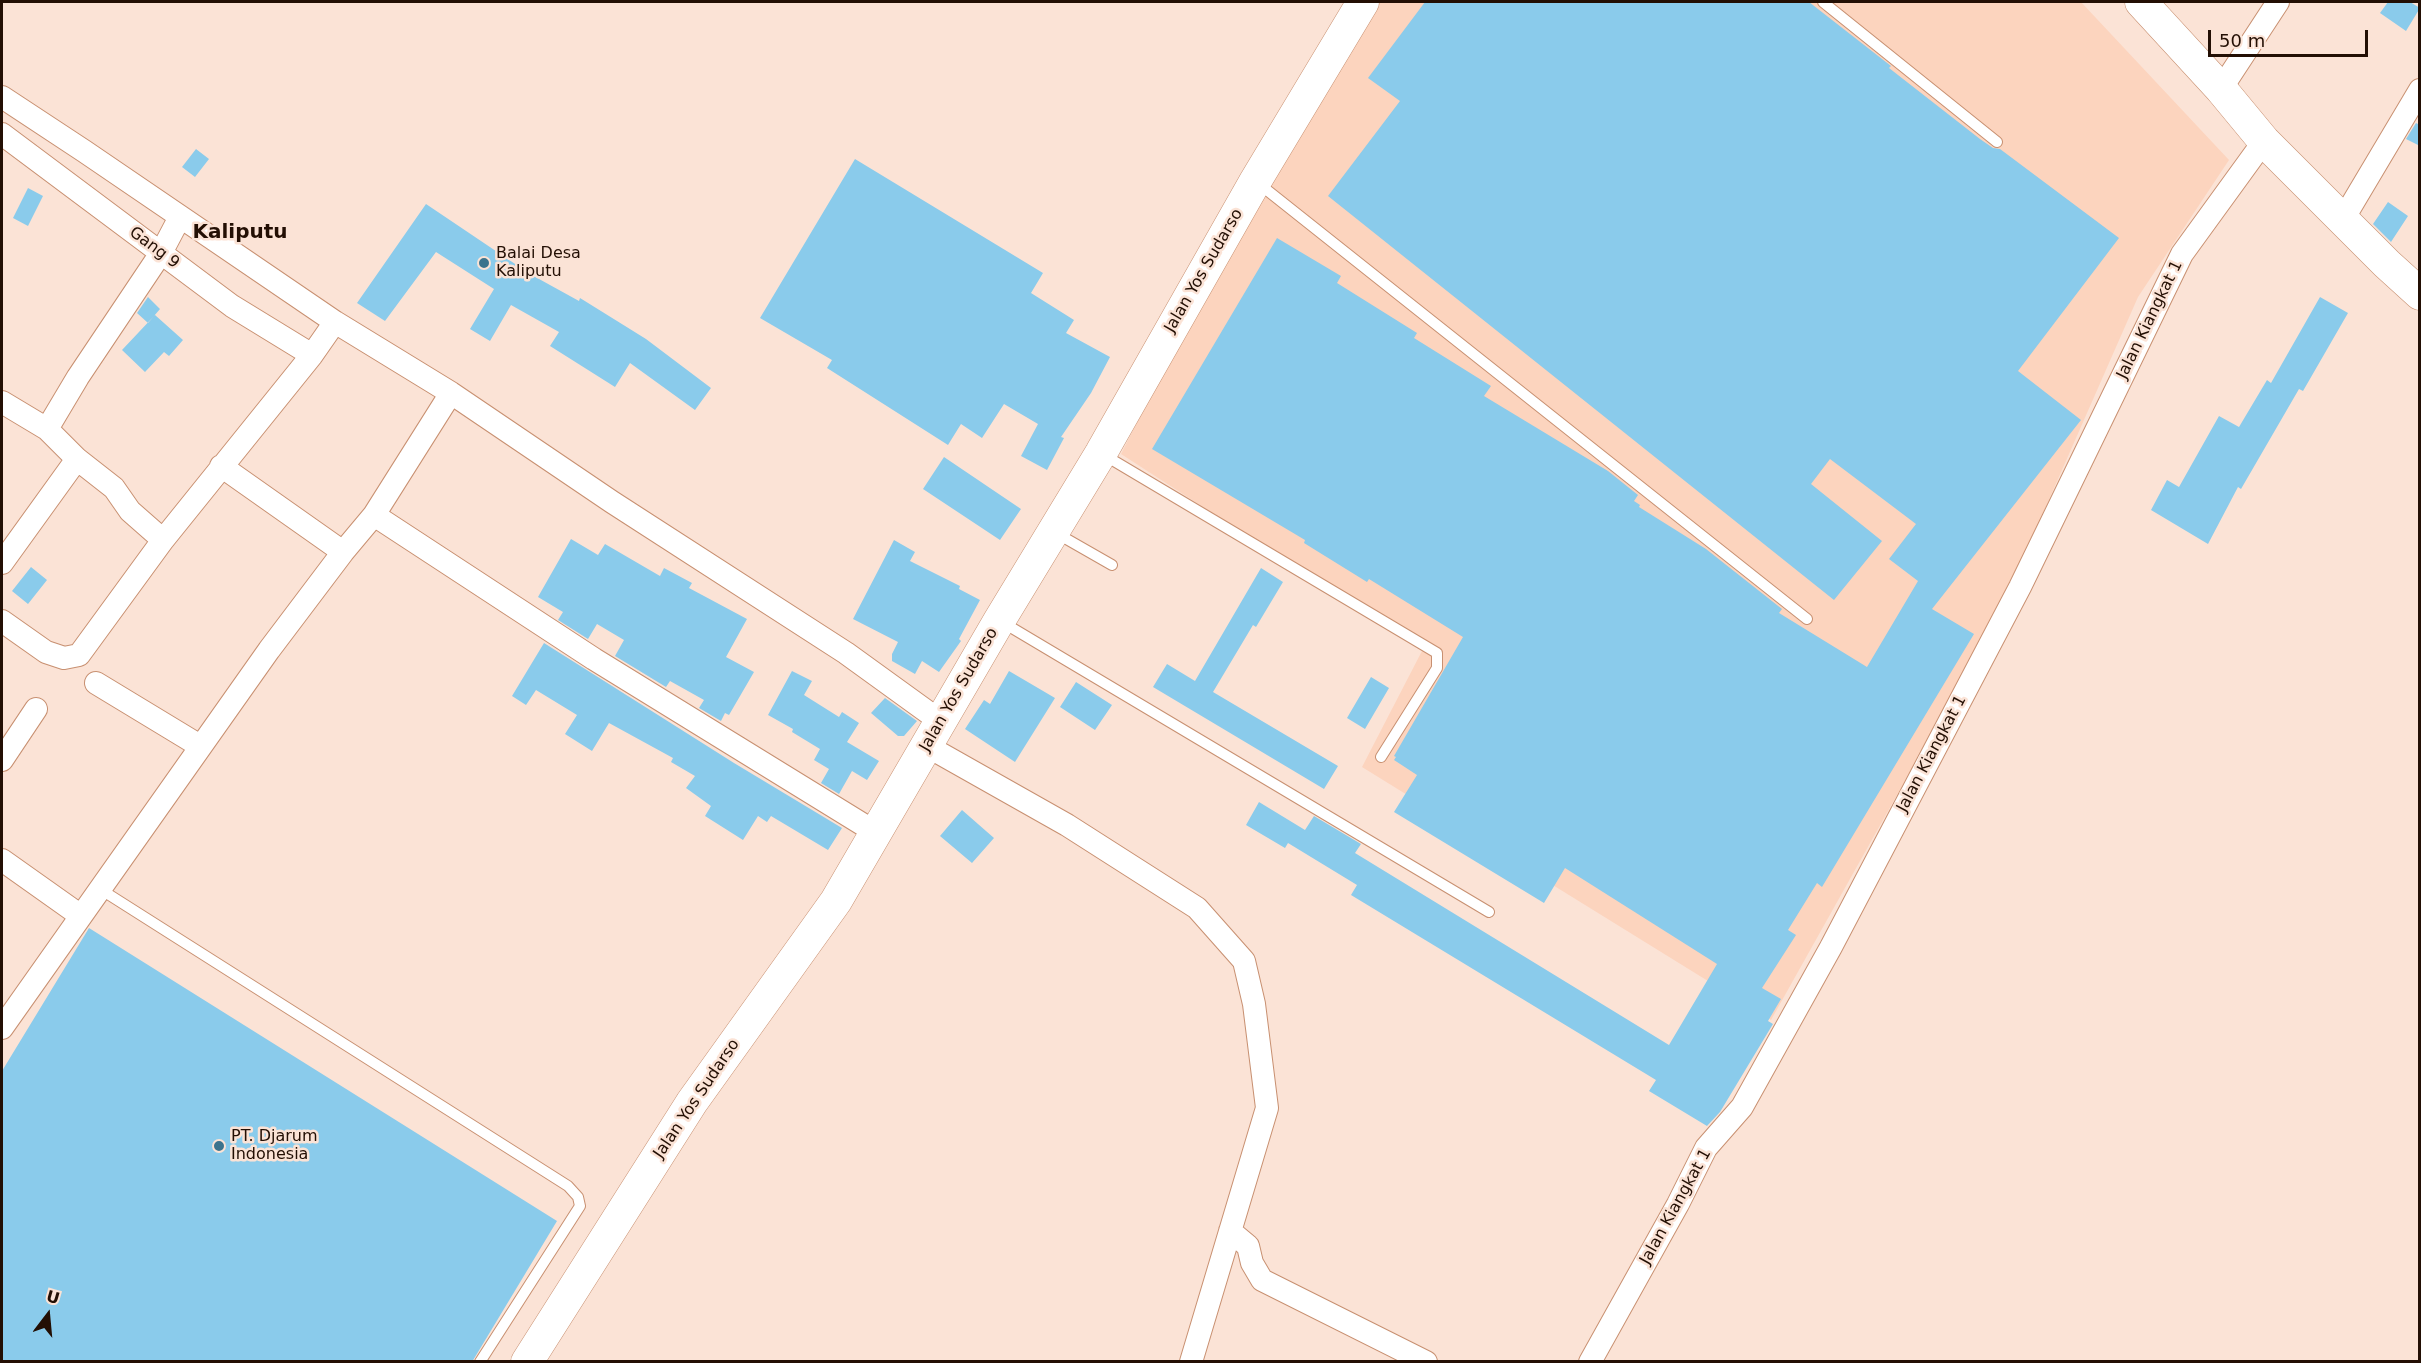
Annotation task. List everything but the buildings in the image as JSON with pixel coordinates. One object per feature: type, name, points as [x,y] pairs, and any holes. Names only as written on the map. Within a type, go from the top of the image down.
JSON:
[{"type":"street","name":"Jalan Yos Sudarso","points":[[527,1362],[692,1102],[836,901],[999,621],[1101,453],[1256,180],[1363,2]]},
{"type":"street","points":[[2141,2],[2221,89],[2264,141],[2342,221],[2420,294]]},
{"type":"street","points":[[2221,89],[2278,2]]},
{"type":"street","points":[[2342,221],[2420,90]]},
{"type":"street","points":[[2,97],[334,322],[451,393],[612,502],[846,653],[933,733],[1067,825],[1197,908],[1244,961],[1254,1004],[1267,1108],[1191,1362]]},
{"type":"street","name":"Gang 9","points":[[2,134],[232,306],[312,355]]},
{"type":"street","name":"Jalan Kiangkat 1","points":[[1590,1362],[1678,1204],[1706,1148],[1742,1107],[1831,947],[2020,586],[2182,254],[2264,141]]},
{"type":"street","points":[[47,429],[78,377],[161,253],[180,217]]},
{"type":"street","points":[[2,621],[46,652],[64,658],[79,655],[163,540],[312,355],[334,322]]},
{"type":"street","points":[[2,1028],[200,746],[343,552],[374,515],[451,393]]},
{"type":"street","points":[[2,402],[47,429],[77,459],[114,488],[130,511],[163,540]]},
{"type":"street","points":[[2,563],[77,459]]},
{"type":"street","points":[[221,466],[343,552]]},
{"type":"street","points":[[374,515],[594,659],[875,832]]},
{"type":"street","points":[[96,683],[200,746]]},
{"type":"street","points":[[2,760],[36,709]]},
{"type":"street","points":[[2,860],[81,916]]},
{"type":"street","points":[[1230,1231],[1248,1246],[1252,1263],[1262,1280],[1426,1362]]},
{"type":"lane","points":[[1823,2],[1997,142]]},
{"type":"lane","points":[[1256,180],[1807,619]]},
{"type":"lane","points":[[1101,453],[1437,653],[1437,668],[1381,756]]},
{"type":"lane","points":[[1053,531],[1112,565]]},
{"type":"lane","points":[[999,621],[1489,912]]},
{"type":"lane","points":[[100,889],[568,1186],[578,1197],[580,1206],[480,1362]]},
{"type":"shaded area","points":[[1373,2],[2081,2],[2229,160],[2138,297],[2000,611],[1771,1020],[1362,767],[1423,649],[1121,454],[1225,250]]},
{"type":"place","name":"Balai Desa Kaliputu","points":[[484,263]]},
{"type":"place","name":"PT. Djarum Indonesia","points":[[219,1146]]},
{"type":"district","name":"Kaliputu","points":[[240,233]]}]
